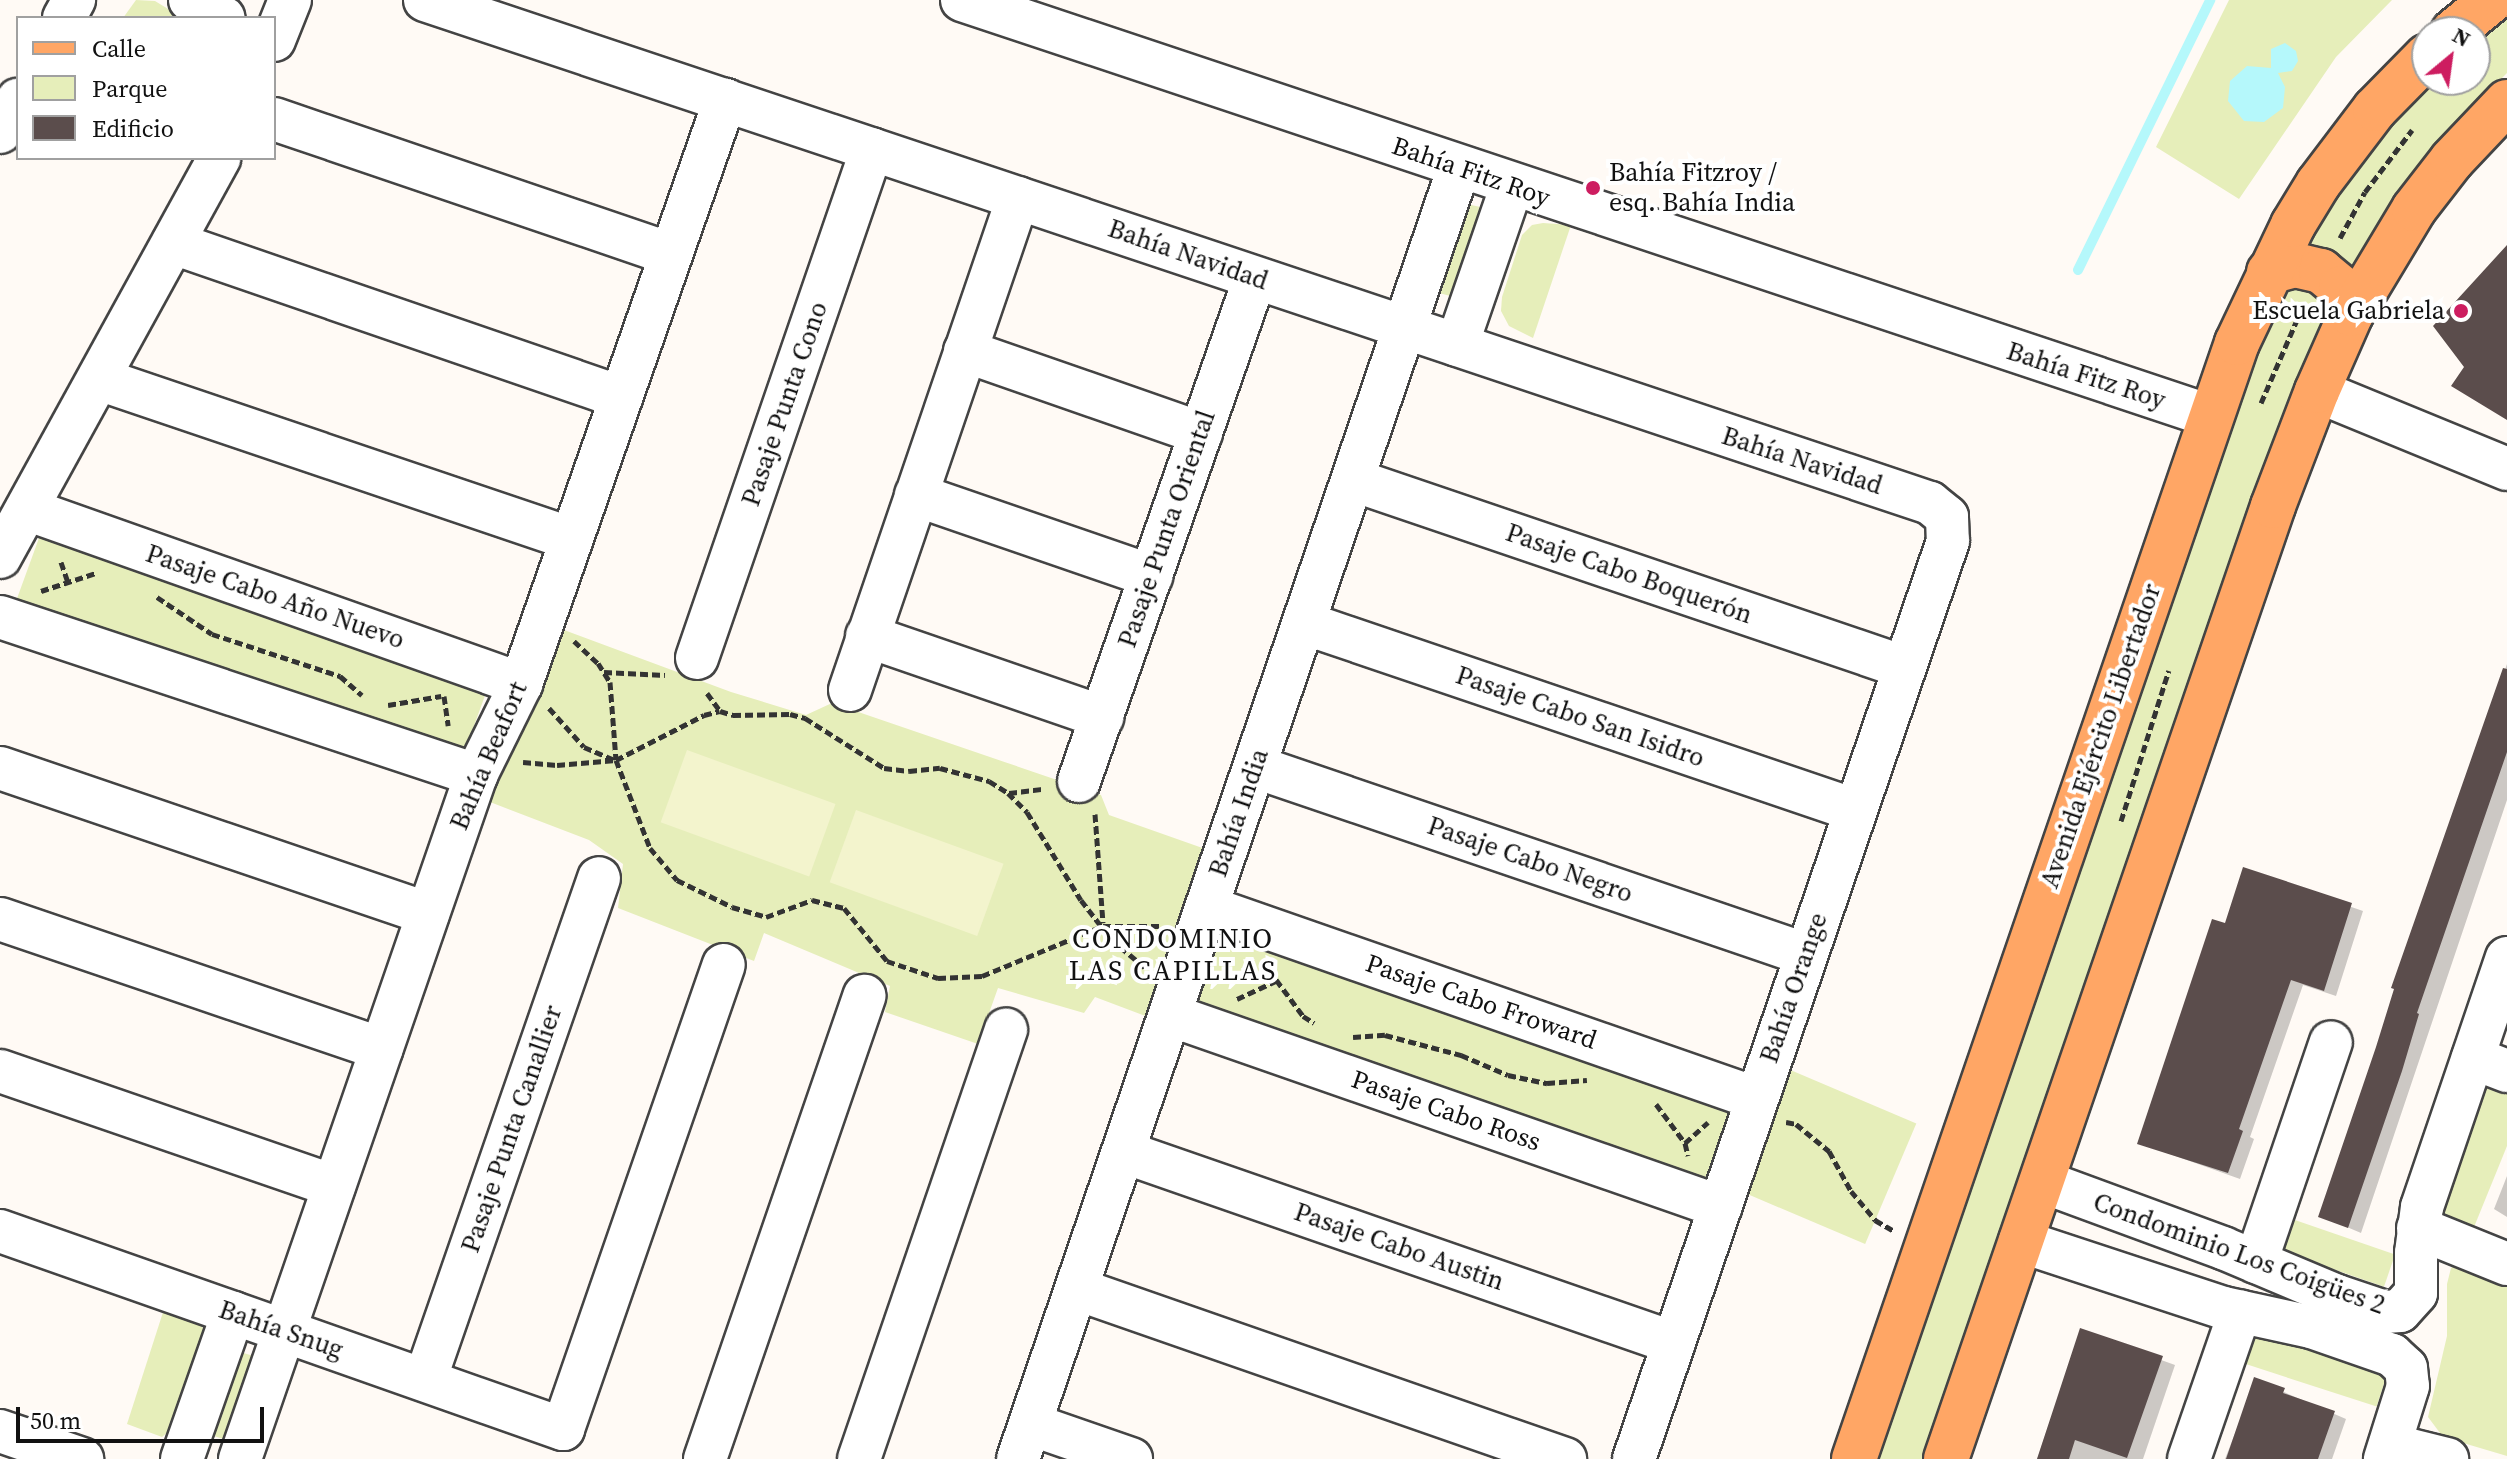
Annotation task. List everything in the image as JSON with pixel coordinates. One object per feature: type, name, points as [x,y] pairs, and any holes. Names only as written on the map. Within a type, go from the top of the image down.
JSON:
[{"type":"main road","points":[[2472,16],[2492,0]]},
{"type":"main road","name":"Avenida Ejército Libertador","points":[[1854,1459],[2210,416],[2269,272],[2293,225],[2346,145],[2411,74]]},
{"type":"main road","points":[[1946,1459],[2273,506],[2317,391],[2351,314],[2414,209],[2452,160],[2507,102]]},
{"type":"main road","points":[[2269,272],[2295,265],[2321,271],[2341,288],[2351,314]]},
{"type":"street","points":[[190,0],[220,16]]},
{"type":"street","points":[[276,35],[290,0]]},
{"type":"street","name":"Bahía Navidad","points":[[425,0],[1930,503],[1947,517]]},
{"type":"street","name":"Bahía Fitz Roy","points":[[962,0],[2210,416]]},
{"type":"street","name":"Bahía Beafort","points":[[240,1459],[476,775],[519,689],[725,100]]},
{"type":"street","points":[[276,120],[671,254]]},
{"type":"street","name":"Pasaje Punta Cono","points":[[697,658],[872,149]]},
{"type":"street","points":[[0,557],[29,510],[218,160]]},
{"type":"street","name":"Bahía India","points":[[1024,1442],[1459,167]]},
{"type":"street","points":[[1457,345],[1512,185]]},
{"type":"street","points":[[850,690],[1018,198]]},
{"type":"street","points":[[173,243],[621,397]]},
{"type":"street","name":"Pasaje Punta Oriental","points":[[1079,781],[1255,278]]},
{"type":"street","points":[[965,351],[1201,433]]},
{"type":"street","points":[[99,379],[572,539]]},
{"type":"street","points":[[2317,391],[2507,469]]},
{"type":"street","name":"Pasaje Cabo Boquerón","points":[[1353,480],[1904,667]]},
{"type":"street","points":[[916,495],[1151,576]]},
{"type":"street","name":"Pasaje Cabo Año Nuevo","points":[[29,510],[519,689]]},
{"type":"street","name":"Bahía Orange","points":[[1634,1459],[1674,1343],[1709,1202],[1753,1106],[1950,533],[1947,517]]},
{"type":"street","points":[[0,617],[476,775]]},
{"type":"street","name":"Pasaje Cabo San Isidro","points":[[1304,623],[1855,810]]},
{"type":"street","points":[[867,636],[1102,717]]},
{"type":"street","name":"Pasaje Cabo Negro","points":[[1256,767],[1805,954]]},
{"type":"street","points":[[0,768],[428,914]]},
{"type":"street","name":"Pasaje Punta Canallier","points":[[425,1380],[599,878]]},
{"type":"street","points":[[0,919],[381,1049]]},
{"type":"street","name":"Pasaje Cabo Froward","points":[[1203,919],[1753,1106]]},
{"type":"street","name":"Condominio Los Coigües 2","points":[[2041,1181],[2337,1296],[2393,1313],[2407,1307],[2416,1293],[2418,1228],[2428,1185],[2490,1064],[2507,958]]},
{"type":"street","name":"Bahía Snug","points":[[0,1231],[563,1429],[724,965]]},
{"type":"street","points":[[705,1459],[864,996]]},
{"type":"street","name":"Pasaje Cabo Ross","points":[[1170,1015],[1709,1202]]},
{"type":"street","points":[[859,1459],[1006,1029]]},
{"type":"street","points":[[2256,1262],[2331,1042]]},
{"type":"street","points":[[0,1071],[334,1186]]},
{"type":"street","name":"Pasaje Cabo Austin","points":[[1124,1152],[1674,1343]]},
{"type":"street","points":[[2418,1228],[2507,1264]]},
{"type":"street","points":[[2020,1241],[2240,1312],[2311,1327],[2400,1360],[2406,1368],[2408,1386],[2388,1452],[2447,1459]]},
{"type":"street","points":[[1077,1289],[1565,1459]]},
{"type":"street","points":[[2189,1459],[2240,1312]]},
{"type":"street","points":[[182,1459],[233,1313]]},
{"type":"street","points":[[0,1431],[82,1459]]},
{"type":"street","points":[[1024,1442],[1131,1459]]},
{"type":"path","points":[[36,593],[104,571]]},
{"type":"path","points":[[154,594],[172,610],[212,634],[340,676],[368,700]]},
{"type":"path","points":[[544,620],[582,647],[610,682],[616,760],[650,848],[677,880],[732,907],[766,917],[812,900],[844,908],[887,961],[938,978],[982,976],[1103,926],[1172,925],[1203,919]]},
{"type":"path","points":[[519,689],[542,699],[584,747],[616,760],[704,715],[720,711],[733,715],[790,714],[805,718],[884,768],[909,771],[940,768],[989,781],[1008,793],[1027,812],[1081,900],[1103,926]]},
{"type":"path","points":[[376,706],[421,701],[454,693]]},
{"type":"path","points":[[1079,781],[1094,807],[1103,926]]},
{"type":"path","points":[[1266,966],[1303,1016],[1325,1029]]},
{"type":"path","points":[[1348,1038],[1385,1035],[1461,1055],[1508,1075],[1547,1083],[1589,1080]]},
{"type":"path","points":[[1649,1096],[1685,1143],[1709,1202]]},
{"type":"path","points":[[1685,1143],[1716,1115],[1753,1106],[1796,1124],[1829,1151],[1851,1191],[1875,1220]]},
{"type":"green space","points":[[136,0],[155,1],[180,16],[124,16]]},
{"type":"green space","points":[[2229,0],[2392,0],[2336,57],[2239,199],[2156,147]]},
{"type":"green space","points":[[2507,3],[2507,73],[2491,89],[2491,18]]},
{"type":"green space","points":[[2414,96],[2484,96],[2437,143],[2386,211],[2350,277],[2339,260],[2322,247],[2296,245],[2313,217]]},
{"type":"green space","points":[[1462,203],[1485,208],[1458,298],[1439,293]]},
{"type":"green space","points":[[1532,225],[1571,225],[1533,338],[1509,326],[1501,311],[1502,297],[1522,235]]},
{"type":"green space","points":[[2287,273],[2336,302],[1923,1459],[1879,1459],[2215,450]]},
{"type":"green space","points":[[43,527],[487,689],[459,768],[14,606]]},
{"type":"green space","points":[[564,630],[731,692],[806,715],[832,703],[1101,795],[1109,815],[1211,851],[1156,1020],[1095,997],[1084,1013],[998,988],[978,1044],[885,1012],[890,986],[764,933],[754,961],[618,908],[623,864],[589,840],[490,802],[516,729],[538,693]]},
{"type":"green space","points":[[687,750],[835,804],[809,876],[661,822]]},
{"type":"green space","points":[[856,810],[1004,864],[977,936],[830,882]]},
{"type":"green space","points":[[1220,921],[1735,1098],[1705,1186],[1190,1009]]},
{"type":"green space","points":[[1781,1066],[1916,1123],[1865,1244],[1730,1187]]},
{"type":"green space","points":[[2482,1085],[2507,1090],[2507,1146],[2472,1232],[2447,1219],[2442,1207]]},
{"type":"green space","points":[[2292,1219],[2395,1254],[2384,1287],[2281,1251]]},
{"type":"green space","points":[[2461,1262],[2507,1273],[2507,1456],[2443,1437],[2428,1417],[2447,1336],[2447,1284],[2451,1268]]},
{"type":"green space","points":[[165,1306],[199,1318],[205,1334],[175,1426],[162,1437],[127,1424]]},
{"type":"green space","points":[[2254,1331],[2387,1374],[2377,1407],[2243,1363]]},
{"type":"green space","points":[[237,1351],[260,1358],[234,1442],[211,1435]]},
{"type":"water","points":[[2285,43],[2296,51],[2298,61],[2292,71],[2278,73],[2285,87],[2283,108],[2264,122],[2244,121],[2228,101],[2230,81],[2247,66],[2271,68],[2271,49]]},
{"type":"building","points":[[2507,245],[2507,420],[2451,386],[2464,367],[2433,326]]},
{"type":"building","points":[[2503,668],[2507,669],[2507,752],[2417,1013],[2402,1071],[2348,1228],[2318,1217],[2376,1047],[2394,989],[2391,988]]},
{"type":"building","points":[[2243,867],[2352,903],[2324,991],[2291,980],[2239,1129],[2243,1131],[2228,1173],[2137,1144],[2212,919],[2225,923]]},
{"type":"building","points":[[2080,1328],[2163,1356],[2127,1458],[2075,1440],[2069,1459],[2037,1459]]},
{"type":"building","points":[[2254,1377],[2285,1388],[2283,1393],[2335,1411],[2318,1459],[2226,1459]]},
{"type":"waterway","points":[[2078,270],[2210,0]]},
{"type":"place","name":"Bahía Fitzroy / esq. Bahía India","points":[[1593,188]]},
{"type":"place","name":"Escuela Gabriela","points":[[2461,311]]},
{"type":"district","name":"CONDOMINIO LAS CAPILLAS","points":[[1173,954]]}]
